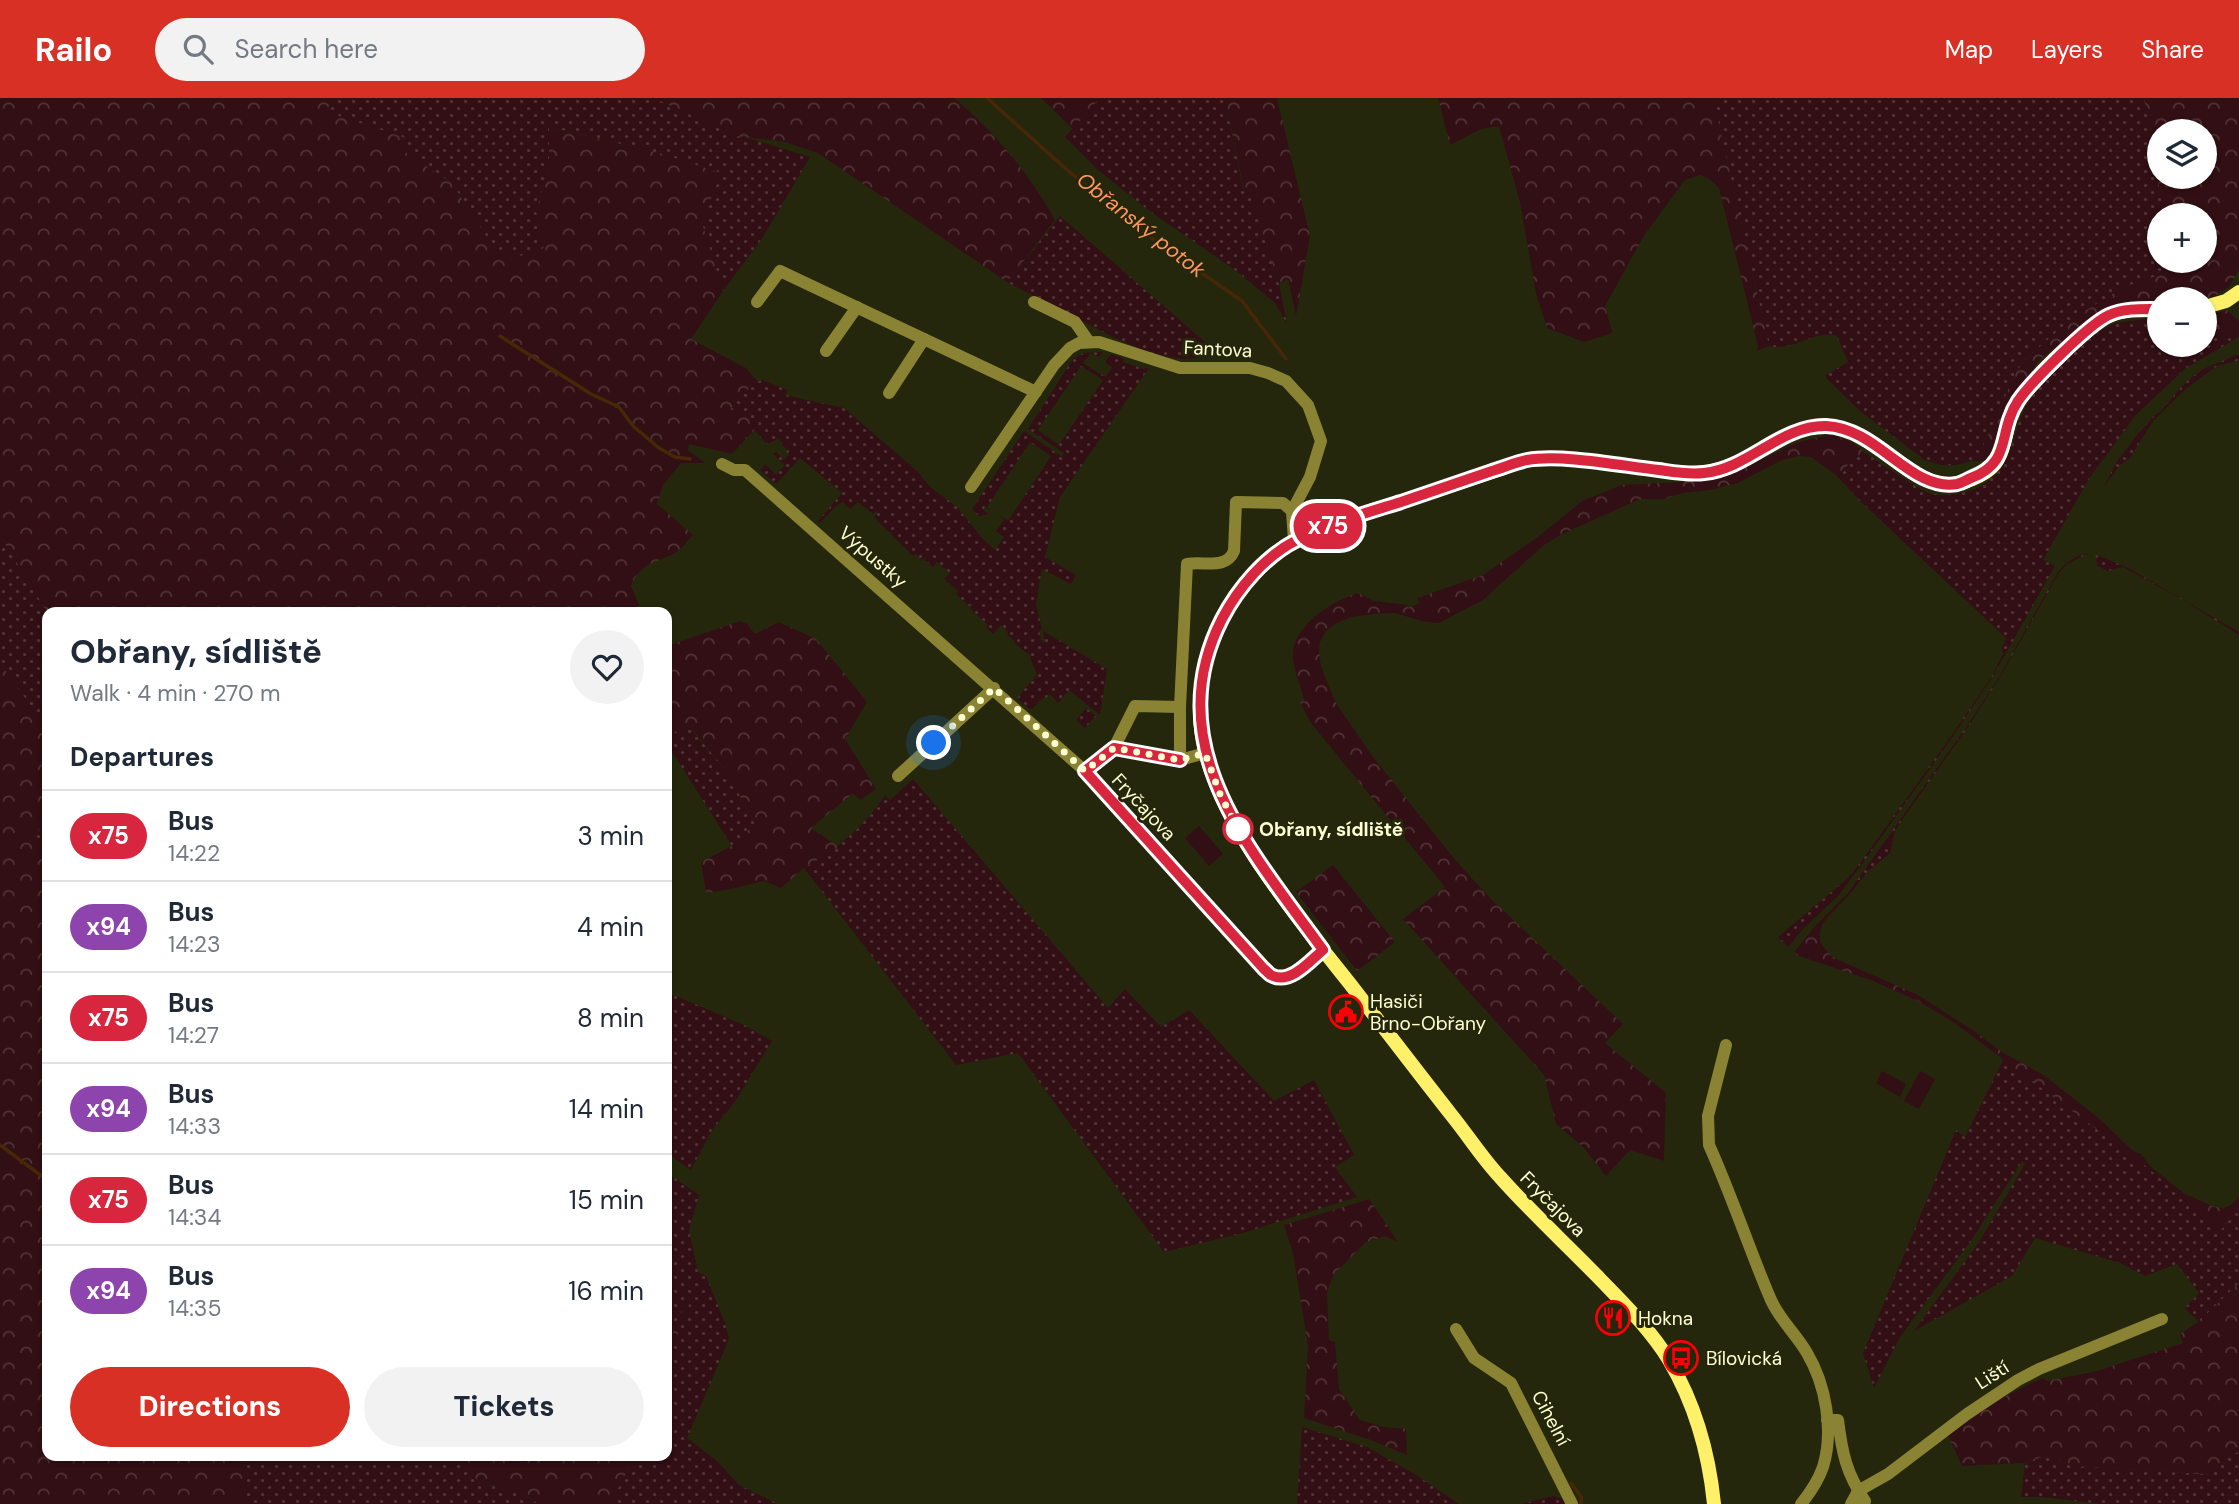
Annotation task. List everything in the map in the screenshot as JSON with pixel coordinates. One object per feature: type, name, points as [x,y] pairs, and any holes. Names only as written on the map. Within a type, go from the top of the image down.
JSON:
[{"type":"main road","points":[[2217,304],[2239,292]]},
{"type":"main road","name":"Fryčajova","points":[[1714,1504],[1706,1454],[1693,1409],[1669,1361],[1651,1333],[1499,1176],[1323,950],[1259,863],[1236,825],[1220,794],[1205,753],[1200,726],[1202,681],[1212,640],[1233,597],[1265,564],[1294,541],[1332,525],[1527,460],[1567,459],[1704,473],[1732,466],[1802,428],[1842,427],[1866,437],[1916,475],[1933,482],[1956,484],[1986,473],[1999,459],[2008,423],[2017,402],[2091,327],[2110,315],[2147,309]]},
{"type":"street","points":[[757,302],[780,271],[1036,392]]},
{"type":"street","points":[[971,488],[1054,365],[1070,348],[1088,342],[1075,322],[1034,302]]},
{"type":"street","points":[[826,351],[857,307]]},
{"type":"street","points":[[889,393],[924,339]]},
{"type":"street","name":"Fantova","points":[[1088,342],[1099,342],[1180,368],[1250,368],[1286,381],[1308,405],[1321,440],[1310,478],[1292,511]]},
{"type":"street","name":"Výpustky","points":[[722,464],[734,470],[745,470],[1085,771]]},
{"type":"street","points":[[1180,760],[1187,564],[1221,564],[1231,557],[1234,551],[1236,502],[1283,503],[1292,511],[1294,541]]},
{"type":"street","points":[[898,776],[994,688]]},
{"type":"street","name":"Fryčajova","points":[[1180,707],[1135,706],[1114,748],[1085,771],[1273,976],[1292,975],[1323,950]]},
{"type":"street","name":"Fryčajova","points":[[1114,748],[1180,760],[1205,753]]},
{"type":"street","points":[[1726,1045],[1708,1116],[1709,1145],[1776,1310],[1817,1371],[1827,1420],[1827,1446],[1822,1468],[1813,1489],[1801,1504]]},
{"type":"street","name":"Liští","points":[[1858,1490],[1888,1474],[1967,1414],[2039,1368],[2162,1319]]},
{"type":"street","name":"Cihelní","points":[[1456,1329],[1474,1358],[1511,1383],[1572,1504]]},
{"type":"street","points":[[1827,1420],[1838,1420],[1842,1454],[1865,1501],[1864,1504]]},
{"type":"street","points":[[1851,1504],[1858,1490]]},
{"type":"green space","points":[[0,98],[331,98],[327,112],[403,137],[407,154],[451,182],[494,248],[521,256],[544,248],[536,211],[549,169],[549,127],[659,153],[721,173],[702,223],[723,291],[691,339],[746,368],[758,382],[730,409],[759,423],[732,454],[689,444],[688,450],[705,463],[681,463],[663,485],[657,504],[693,535],[677,552],[639,572],[631,586],[640,607],[44,607],[0,535]]},
{"type":"green space","points":[[331,98],[654,98],[736,136],[810,157],[763,237],[723,291],[701,223],[721,173],[659,153],[550,127],[549,169],[536,211],[544,248],[521,256],[494,248],[451,182],[406,154],[327,112]]},
{"type":"green space","points":[[654,98],[954,98],[983,124],[1010,154],[1055,220],[1007,282],[818,153],[785,142],[736,136]]},
{"type":"green space","points":[[1041,98],[1100,98],[1073,129]]},
{"type":"green space","points":[[1100,98],[1225,98],[1243,189],[1248,186],[1279,284],[1287,324],[1275,303],[1235,270],[1151,212],[1098,170],[1065,137]]},
{"type":"green space","points":[[1225,98],[1277,98],[1310,236],[1296,316],[1288,279],[1279,284],[1248,187],[1244,190]]},
{"type":"green space","points":[[1438,98],[1713,98],[1769,346],[1757,351],[1758,346],[1719,188],[1700,175],[1685,180],[1645,234],[1605,306],[1612,332],[1610,334],[1584,342],[1547,328],[1536,293],[1520,203],[1499,126],[1481,129],[1450,145]]},
{"type":"green space","points":[[1713,98],[2144,98],[2148,119],[2147,189],[2160,189],[2162,203],[2147,203],[2147,273],[2166,273],[2124,287],[2069,321],[2029,356],[2017,370],[1980,453],[1971,461],[1941,465],[1925,460],[1861,412],[1826,378],[1826,375],[1848,362],[1837,336],[1821,335],[1786,346],[1769,346]]},
{"type":"green space","points":[[2144,98],[2239,98],[2239,269],[2229,287],[2217,294],[2217,287],[2147,287],[2147,302],[2106,310],[2040,359],[2005,411],[1985,461],[1971,461],[1980,453],[2017,370],[2029,356],[2069,321],[2124,287],[2166,273],[2217,273],[2217,203],[2162,203],[2160,189],[2217,189],[2217,119],[2148,119]]},
{"type":"green space","points":[[1060,216],[1220,355],[1185,359],[1154,355],[1111,336],[1007,282]]},
{"type":"green space","points":[[2227,310],[2239,321],[2239,337],[2217,334],[2217,313]]},
{"type":"green space","points":[[2147,319],[2147,357],[2205,357],[2186,368],[2136,415],[2090,477],[2043,560],[2055,566],[1993,676],[1860,867],[1837,897],[1788,947],[1778,937],[1847,879],[1858,866],[1992,676],[2003,654],[2006,638],[1860,501],[1836,475],[1864,452],[1908,482],[1932,494],[1954,494],[1975,489],[1998,472],[2005,462],[2023,413],[2045,380],[2095,335],[2122,322]]},
{"type":"green space","points":[[2217,334],[2239,337],[2217,350]]},
{"type":"green space","points":[[1102,352],[1099,357],[1091,353],[1083,363],[1105,377],[1112,368],[1105,362],[1111,354],[1124,359],[1123,362],[1143,369],[1149,368],[1060,497],[1045,557],[1076,575],[1071,584],[1042,569],[1036,604],[1042,629],[1039,631],[1042,643],[1045,641],[1043,631],[1107,669],[1100,715],[1069,690],[1058,703],[1050,694],[1031,710],[1017,698],[1037,675],[1031,656],[1014,643],[1001,625],[993,634],[986,628],[988,625],[970,608],[974,604],[969,606],[956,594],[958,591],[944,579],[950,573],[937,562],[933,567],[925,560],[927,555],[922,561],[916,554],[913,556],[874,517],[878,512],[873,514],[858,502],[850,509],[843,502],[837,505],[820,523],[818,521],[842,493],[800,458],[776,484],[760,470],[765,464],[776,475],[785,465],[773,454],[776,451],[784,460],[789,454],[778,439],[767,444],[754,430],[737,449],[713,429],[753,383],[762,380],[788,390],[785,395],[844,408],[916,470],[930,487],[957,507],[995,550],[1004,537],[996,531],[1004,520],[999,515],[1008,521],[1051,456],[1030,442],[987,507],[991,510],[985,507],[983,510],[989,514],[979,516],[972,509],[1024,431],[1062,457],[1064,453],[1028,429],[1073,359],[1084,353]],"holes":[[[1081,366],[1103,380],[1059,445],[1038,430]]]},
{"type":"green space","points":[[2239,354],[2239,360],[2217,366],[2188,387],[2154,420],[2129,459],[2120,465],[2103,488],[2118,460],[2137,435],[2186,382],[2203,369]]},
{"type":"green space","points":[[1833,434],[1853,443],[1864,452],[1836,475],[1811,457],[1799,456],[1782,460],[1738,483],[1664,499],[1640,499],[1560,535],[1543,546],[1483,600],[1439,623],[1425,622],[1395,613],[1352,617],[1336,623],[1326,631],[1320,642],[1321,667],[1336,703],[1373,757],[1457,862],[1489,897],[1623,1024],[1605,1043],[1666,1093],[1664,1161],[1630,1150],[1606,1176],[1583,1147],[1556,1124],[1544,1075],[1403,919],[1445,887],[1310,722],[1300,702],[1304,700],[1293,661],[1294,645],[1299,634],[1316,616],[1326,608],[1358,593],[1374,601],[1408,605],[1408,608],[1420,603],[1417,598],[1483,575],[1539,536],[1582,501],[1622,485],[1715,480],[1795,443]]},
{"type":"green space","points":[[0,535],[44,607],[42,722],[0,663]]},
{"type":"green space","points":[[2089,553],[2067,564],[2059,573],[2000,677],[1970,724],[1895,831],[1890,853],[1867,872],[1827,918],[1820,932],[1814,927],[1848,893],[1969,723],[1999,677],[2058,572],[2072,559]]},
{"type":"green space","points":[[2095,554],[2128,568],[2239,632],[2239,635],[2123,567],[2107,571],[2098,566]]},
{"type":"green space","points":[[740,621],[747,624],[755,634],[779,622],[816,639],[867,702],[845,739],[876,789],[860,800],[853,793],[811,828],[839,847],[804,868],[781,888],[764,881],[706,893],[701,862],[732,846],[755,824],[728,773],[692,729],[672,732],[672,644]]},
{"type":"green space","points":[[0,663],[42,722],[42,823],[35,838],[42,843],[42,1461],[247,1461],[244,1504],[0,1504]]},
{"type":"green space","points":[[1086,708],[1096,716],[1085,728],[1076,720]]},
{"type":"green space","points":[[691,729],[728,773],[755,825],[732,846],[672,752],[672,732]]},
{"type":"green space","points":[[913,779],[1108,1008],[1125,989],[1161,1027],[1189,1010],[1274,1101],[1314,1080],[1354,1155],[1335,1167],[1357,1197],[1243,1233],[1164,1252],[1018,1053],[956,1065],[804,868],[849,836],[868,818],[885,795],[890,800]]},
{"type":"green space","points":[[42,823],[42,843],[35,838]]},
{"type":"green space","points":[[1199,826],[1223,854],[1209,866],[1185,838]]},
{"type":"green space","points":[[1333,865],[1395,942],[1357,971],[1296,892]]},
{"type":"green space","points":[[1814,927],[1818,928],[1820,942],[1832,957],[1918,995],[2002,1052],[2045,1076],[2101,1120],[2133,1151],[2141,1154],[2151,1167],[2185,1194],[2224,1208],[2239,1197],[2239,1207],[2222,1229],[2143,1164],[1956,1024],[1920,1002],[1871,980],[1799,956],[1794,952]]},
{"type":"green space","points":[[672,996],[744,1025],[772,1041],[734,1103],[712,1130],[691,1170],[672,1157]]},
{"type":"green space","points":[[2004,1058],[2222,1228],[2239,1207],[2239,1283],[2199,1322],[2185,1308],[2199,1293],[2177,1264],[2145,1276],[2120,1263],[2035,1238],[2012,1276],[1914,1331],[1979,1242],[2025,1164],[2022,1161],[1971,1241],[1900,1337],[1874,1388],[1863,1353],[1956,1130],[1965,1137]]},
{"type":"green space","points":[[1882,1071],[1906,1084],[1900,1097],[1876,1083]]},
{"type":"green space","points":[[1920,1071],[1935,1079],[1919,1109],[1904,1101]]},
{"type":"green space","points":[[672,1176],[699,1195],[689,1230],[698,1272],[706,1276],[729,1339],[687,1438],[717,1461],[739,1485],[778,1504],[609,1504],[630,1461],[672,1461],[672,1348],[692,1296],[672,1336]]},
{"type":"green space","points":[[1369,1199],[1398,1242],[1385,1236],[1366,1242],[1333,1275],[1327,1293],[1329,1340],[1335,1342],[1339,1389],[1360,1420],[1383,1427],[1406,1429],[1407,1455],[1304,1418],[1308,1346],[1293,1253],[1284,1225]]},
{"type":"green space","points":[[2239,1283],[2239,1451],[2202,1474],[2075,1466],[2047,1455],[2025,1463],[1962,1466],[1948,1435],[1998,1400],[2042,1378],[2047,1381],[2097,1371],[2183,1343],[2180,1334],[2198,1322]]},
{"type":"green space","points":[[690,1294],[693,1295],[672,1348],[672,1335]]},
{"type":"green space","points":[[1302,1427],[1367,1447],[1413,1473],[1459,1504],[1297,1504]]},
{"type":"green space","points":[[2239,1451],[2239,1504],[2101,1504],[2021,1497],[2025,1463],[2047,1455],[2075,1466],[2202,1474]]},
{"type":"green space","points":[[247,1461],[467,1461],[479,1485],[510,1490],[538,1504],[244,1504]]},
{"type":"green space","points":[[630,1461],[609,1504],[538,1504],[529,1497],[492,1485],[479,1485],[468,1462]]},
{"type":"green space","points":[[1553,1496],[1566,1500],[1565,1504],[1521,1504]]},
{"type":"waterway","name":"Obřanský potok","points":[[987,98],[1066,169],[1140,230],[1242,301],[1286,359]]},
{"type":"waterway","points":[[500,336],[591,394],[619,407],[633,426],[659,448],[675,457],[690,459]]},
{"type":"waterway","points":[[0,1145],[42,1176]]},
{"type":"waterway","name":"Obřanský potok","points":[[1571,1483],[1581,1497],[1581,1504]]},
{"type":"bus line","name":"x75","points":[[1180,760],[1114,748],[1085,771],[1264,969],[1273,976],[1292,975],[1323,950],[1259,863],[1236,825],[1214,778],[1205,753],[1200,726],[1202,681],[1212,640],[1233,597],[1265,564],[1294,541],[1332,525],[1527,460],[1567,459],[1704,473],[1732,466],[1802,428],[1822,426],[1842,427],[1866,437],[1916,475],[1933,482],[1956,484],[1986,473],[1999,459],[2008,423],[2017,402],[2091,327],[2110,315],[2147,309]]},
{"type":"place","name":"Obřany, sídliště","points":[[1238,829]]},
{"type":"place","name":"Hasiči Brno-Obřany","points":[[1346,1012]]},
{"type":"place","name":"Hokna","points":[[1613,1318]]},
{"type":"place","name":"Bílovická","points":[[1681,1358]]},
{"type":"route","points":[[934,743],[994,688],[1085,771],[1114,748],[1180,760],[1205,753],[1220,794],[1238,829]]}]
